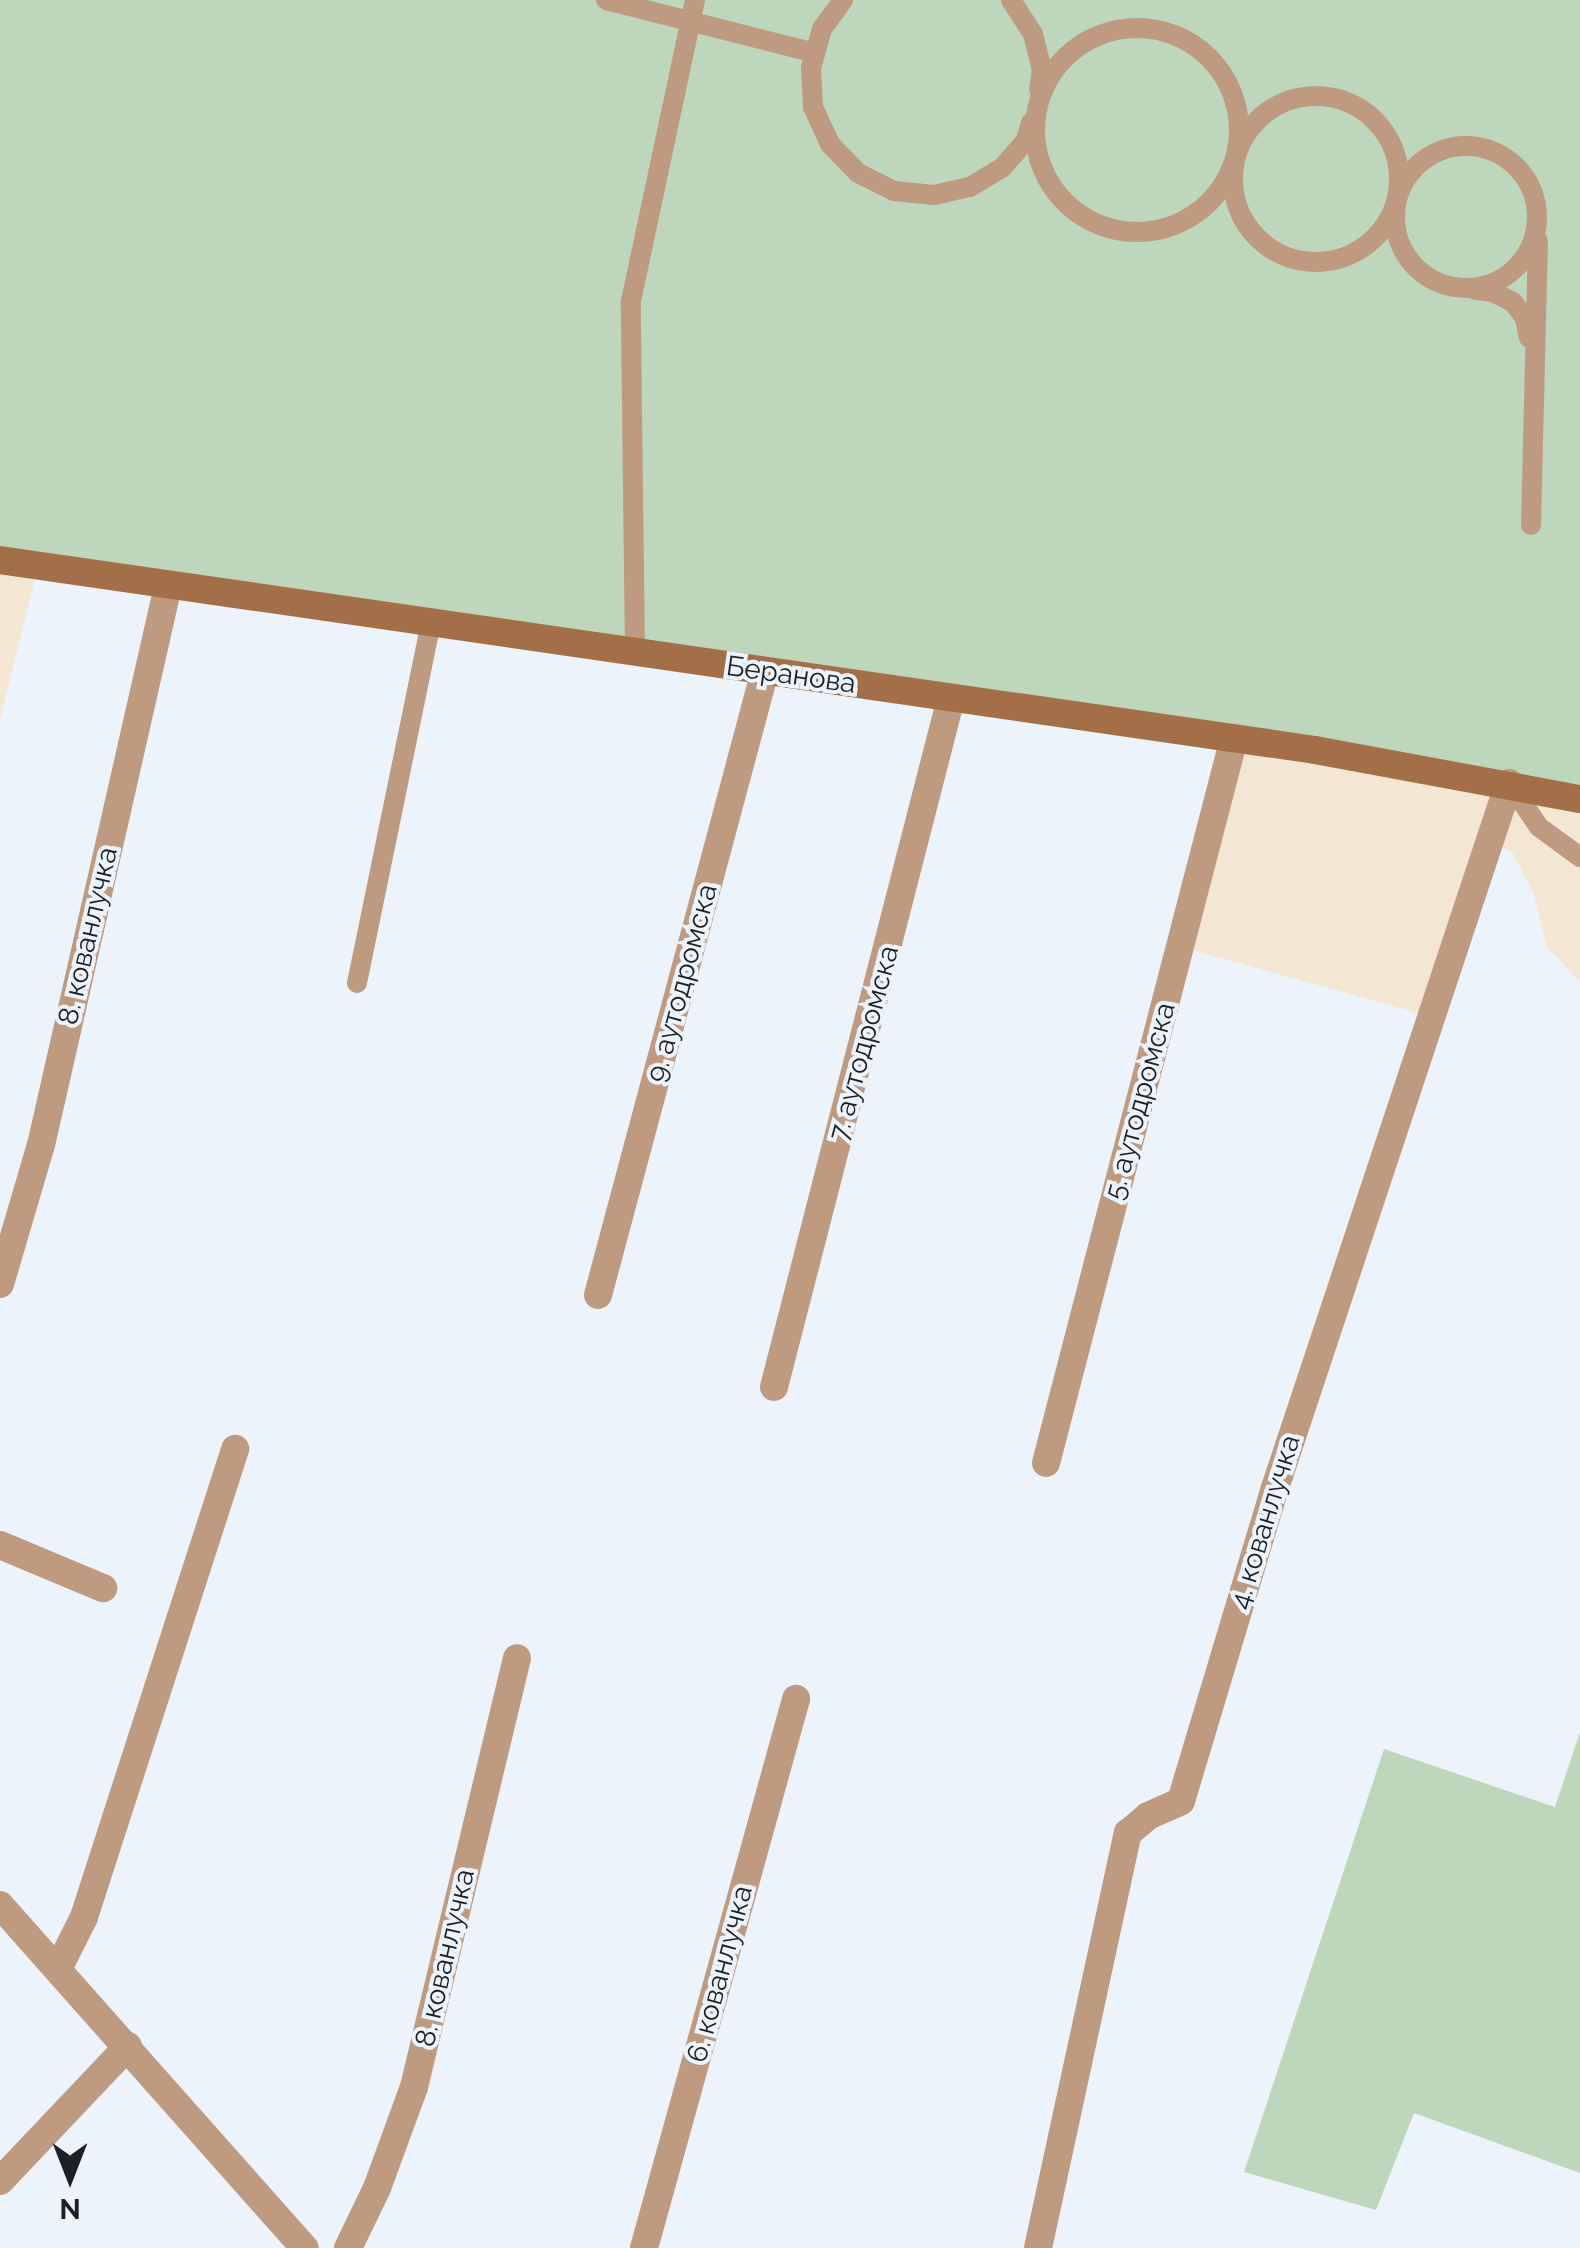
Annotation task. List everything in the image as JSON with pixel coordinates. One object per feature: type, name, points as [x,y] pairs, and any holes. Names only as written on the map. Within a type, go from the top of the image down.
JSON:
[{"type":"main road","name":"Беранова","points":[[0,560],[1234,738],[1580,799]]},
{"type":"street","name":"8. кованлучка","points":[[0,1284],[41,1145],[168,586]]},
{"type":"street","name":"9. аутодромска","points":[[598,1295],[766,672]]},
{"type":"street","name":"7. аутодромска","points":[[774,1386],[951,698]]},
{"type":"street","name":"5. аутодромска","points":[[1046,1463],[1234,738]]},
{"type":"street","name":"4. кованлучка","points":[[1038,2248],[1128,1834],[1148,1816],[1181,1801],[1275,1488],[1509,784]]},
{"type":"street","points":[[58,1969],[84,1916],[235,1450]]},
{"type":"street","points":[[0,1545],[103,1588]]},
{"type":"street","name":"8. кованлучка","points":[[348,2248],[377,2188],[414,2087],[516,1658]]},
{"type":"street","name":"6. кованлучка","points":[[644,2248],[796,1699]]},
{"type":"street","points":[[0,1905],[305,2248]]},
{"type":"street","points":[[0,2182],[128,2046]]},
{"type":"lane","points":[[606,0],[815,53]]},
{"type":"lane","points":[[635,652],[631,301],[696,0]]},
{"type":"lane","points":[[842,0],[822,29],[811,68],[814,108],[830,144],[858,173],[894,190],[934,195],[970,187],[1002,168],[1026,140],[1051,74],[1075,48],[1106,32],[1141,28],[1175,34],[1205,53],[1227,80],[1238,112],[1238,147],[1232,172],[1234,199],[1244,222],[1283,256],[1309,262],[1335,260],[1360,250],[1379,233],[1416,165],[1437,152],[1461,145],[1486,148],[1508,159],[1526,177],[1536,199],[1538,224],[1531,526]]},
{"type":"lane","points":[[1011,0],[1033,34],[1042,69],[1034,138],[1041,170],[1072,208],[1115,231],[1148,233],[1179,224],[1207,206],[1227,180],[1238,147],[1254,122],[1276,105],[1304,96],[1333,97],[1360,108],[1382,126],[1395,152],[1400,180],[1394,209],[1395,232],[1410,262],[1436,283],[1493,292],[1514,302],[1525,318],[1533,380]]},
{"type":"lane","points":[[1459,289],[1482,288],[1512,272],[1533,246],[1538,224]]},
{"type":"lane","points":[[357,983],[431,622]]},
{"type":"lane","points":[[1509,784],[1538,827],[1580,857]]},
{"type":"shaded area","points":[[0,560],[38,566],[0,719]]},
{"type":"shaded area","points":[[1234,738],[1580,799],[1580,982],[1547,947],[1534,894],[1512,852],[1489,840],[1429,1016],[1181,947]]},
{"type":"green space","points":[[0,0],[1580,0],[1580,799],[0,560]]},
{"type":"green space","points":[[1580,1732],[1580,2173],[1414,2113],[1376,2210],[1244,2172],[1384,1749],[1555,1807]]}]
